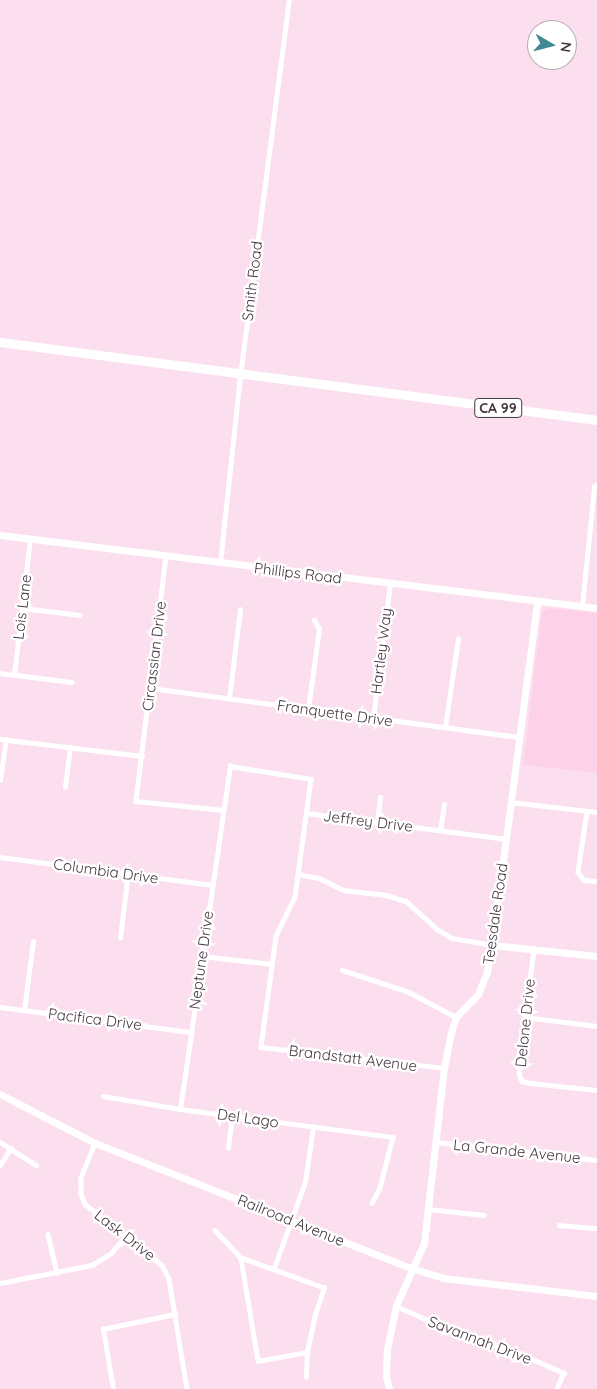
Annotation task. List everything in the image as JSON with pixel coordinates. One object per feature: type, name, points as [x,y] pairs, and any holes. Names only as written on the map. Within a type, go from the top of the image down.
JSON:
[{"type":"highway","name":"CA 99","points":[[0,342],[240,375],[597,420]]},
{"type":"street","name":"Smith Road","points":[[220,563],[240,375],[290,0]]},
{"type":"street","points":[[582,606],[594,487],[597,484]]},
{"type":"street","name":"Phillips Road","points":[[0,535],[597,608]]},
{"type":"street","name":"Lois Lane","points":[[14,675],[30,539]]},
{"type":"street","name":"Circassian Drive","points":[[142,756],[166,556]]},
{"type":"street","name":"Hartley Way","points":[[373,718],[390,584]]},
{"type":"street","name":"Teesdale Road","points":[[389,1389],[386,1376],[387,1349],[396,1306],[411,1268],[424,1243],[444,1068],[450,1033],[456,1017],[478,994],[487,972],[537,601]]},
{"type":"street","points":[[22,608],[80,615]]},
{"type":"street","points":[[229,698],[240,610]]},
{"type":"street","points":[[308,709],[318,628],[314,620]]},
{"type":"street","points":[[446,727],[458,639]]},
{"type":"street","points":[[0,673],[71,682]]},
{"type":"street","name":"Franquette Drive","points":[[150,688],[519,737]]},
{"type":"street","points":[[0,780],[3,739],[142,756],[136,801],[223,810]]},
{"type":"street","points":[[65,787],[70,747]]},
{"type":"street","name":"Jeffrey Drive","points":[[223,810],[230,766],[311,779],[306,813],[506,839]]},
{"type":"street","points":[[377,822],[380,797]]},
{"type":"street","points":[[510,802],[597,812]]},
{"type":"street","points":[[440,830],[444,804]]},
{"type":"street","name":"Neptune Drive","points":[[180,1109],[223,810]]},
{"type":"street","points":[[587,811],[578,872],[584,880],[597,881]]},
{"type":"street","points":[[202,956],[272,964],[276,936],[295,897],[306,813]]},
{"type":"street","name":"Columbia Drive","points":[[0,857],[212,885]]},
{"type":"street","points":[[120,938],[128,873]]},
{"type":"street","points":[[298,874],[319,878],[344,890],[386,894],[406,901],[437,929],[452,938],[492,945],[597,956]]},
{"type":"street","points":[[24,1010],[33,942]]},
{"type":"street","name":"Delone Drive","points":[[534,950],[519,1067],[522,1081],[597,1090]]},
{"type":"street","name":"Brandstatt Avenue","points":[[272,964],[262,1047],[444,1068]]},
{"type":"street","points":[[342,970],[409,992],[456,1017]]},
{"type":"street","name":"Pacifica Drive","points":[[0,1008],[191,1032]]},
{"type":"street","points":[[526,1017],[597,1026]]},
{"type":"street","name":"Railroad Avenue","points":[[0,1094],[95,1143],[411,1268],[443,1278],[597,1296]]},
{"type":"street","name":"Del Lago","points":[[103,1096],[180,1109],[393,1137],[380,1188],[372,1203]]},
{"type":"street","points":[[228,1148],[232,1116]]},
{"type":"street","points":[[274,1268],[306,1182],[313,1127]]},
{"type":"street","points":[[0,1142],[36,1165]]},
{"type":"street","name":"La Grande Avenue","points":[[436,1142],[597,1160]]},
{"type":"street","name":"Lask Drive","points":[[95,1143],[82,1178],[80,1194],[85,1204],[162,1264],[169,1279],[187,1389]]},
{"type":"street","points":[[0,1165],[11,1148]]},
{"type":"street","points":[[428,1209],[484,1215]]},
{"type":"street","points":[[559,1225],[597,1228]]},
{"type":"street","points":[[215,1230],[241,1258],[274,1268],[324,1288],[315,1314],[307,1352],[306,1377]]},
{"type":"street","points":[[48,1234],[57,1273]]},
{"type":"street","points":[[0,1283],[92,1265],[111,1253],[126,1236]]},
{"type":"street","points":[[241,1258],[258,1360],[307,1352]]},
{"type":"street","name":"Savannah Drive","points":[[396,1306],[473,1340],[502,1346],[564,1373],[557,1389]]},
{"type":"street","points":[[113,1389],[103,1329],[175,1314]]},
{"type":"shaded area","points":[[548,608],[597,613],[597,773],[523,765],[542,612]]}]
